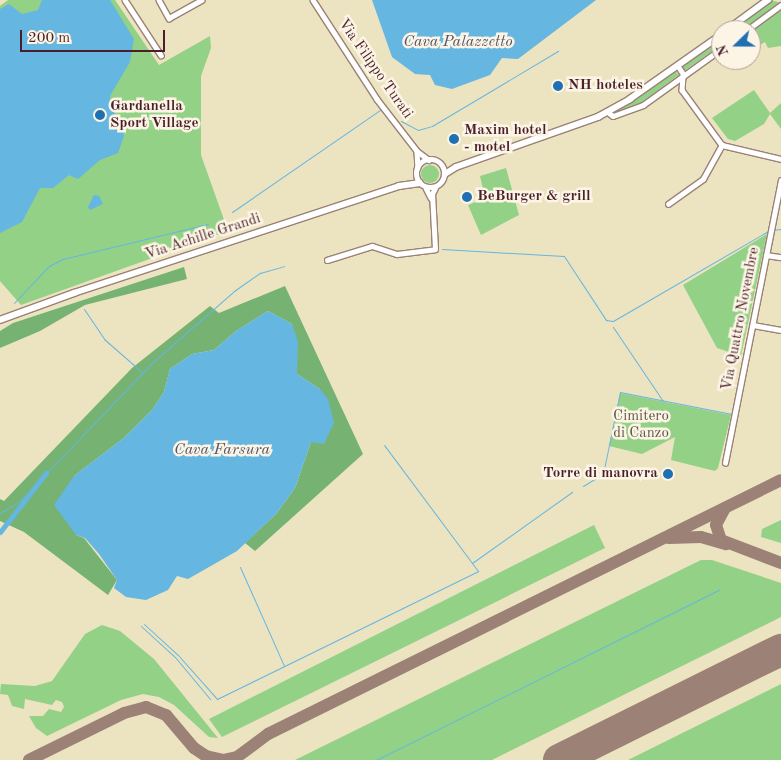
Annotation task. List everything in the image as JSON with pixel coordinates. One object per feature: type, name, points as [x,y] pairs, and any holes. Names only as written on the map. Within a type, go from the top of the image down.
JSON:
[{"type":"main road","points":[[753,12],[764,0]]},
{"type":"main road","points":[[742,20],[768,0]]},
{"type":"main road","points":[[445,174],[456,167],[577,126],[608,112],[711,42]]},
{"type":"main road","points":[[429,160],[443,166],[456,167]]},
{"type":"main road","name":"Via Achille Grandi","points":[[399,186],[429,160]]},
{"type":"main road","points":[[417,171],[420,183],[426,188],[435,188],[442,182],[445,174],[443,166]]},
{"type":"main road","name":"Via Achille Grandi","points":[[0,317],[399,186],[420,183]]},
{"type":"main road","name":"Via Achille Grandi","points":[[0,320],[16,313]]},
{"type":"street","points":[[125,0],[161,55]]},
{"type":"street","points":[[159,0],[169,18],[201,0]]},
{"type":"street","name":"Via Filippo Turati","points":[[313,0],[378,99],[417,151],[429,160]]},
{"type":"street","points":[[761,20],[781,5]]},
{"type":"street","points":[[608,112],[613,116],[637,108],[711,56]]},
{"type":"street","points":[[678,66],[684,76],[682,90]]},
{"type":"street","points":[[670,85],[682,90],[722,145],[781,159]]},
{"type":"street","points":[[668,204],[703,179],[722,145]]},
{"type":"street","points":[[417,151],[417,171]]},
{"type":"street","name":"Via Quattro Novembre","points":[[725,463],[781,180]]},
{"type":"street","points":[[426,188],[432,199]]},
{"type":"street","points":[[327,260],[372,246],[397,254],[434,250],[437,246],[432,199],[435,188]]},
{"type":"street","points":[[766,254],[781,257]]},
{"type":"street","points":[[752,325],[781,330]]},
{"type":"green space","name":"Gardanella Sport Village","points":[[8,0],[115,0],[159,65],[210,36],[211,48],[201,76],[201,155],[228,231],[21,305],[0,281],[0,6]]},
{"type":"green space","points":[[771,0],[781,3],[756,20],[745,20]]},
{"type":"green space","points":[[781,9],[781,46],[768,48],[765,42],[761,44],[761,23]]},
{"type":"green space","points":[[711,45],[711,52],[684,71],[682,66]]},
{"type":"green space","points":[[675,71],[679,75],[639,104],[618,113],[616,111]]},
{"type":"green space","points":[[754,90],[770,113],[781,103],[781,129],[770,114],[764,124],[735,141],[728,139],[712,118]]},
{"type":"green space","points":[[430,165],[436,168],[439,174],[436,180],[430,183],[424,180],[421,174],[424,168]]},
{"type":"green space","points":[[506,168],[519,215],[481,235],[468,205],[485,198],[480,176]]},
{"type":"green space","points":[[767,234],[741,356],[717,348],[683,285]]},
{"type":"green space","points":[[184,267],[187,279],[85,305],[40,331],[0,348],[0,331],[13,323]]},
{"type":"green space","points":[[285,286],[363,454],[255,551],[245,543],[276,514],[295,488],[311,442],[320,389],[297,374],[292,324],[268,311],[236,331],[214,350],[192,354],[170,369],[164,392],[152,410],[125,437],[74,476],[76,535],[84,538],[117,580],[108,595],[24,532],[0,521],[0,499],[4,501],[132,368],[210,306],[219,313]]},
{"type":"green space","name":"Cimitero di Canzo","points":[[620,393],[731,415],[718,468],[715,471],[671,460],[675,437],[642,454],[609,446]]},
{"type":"green space","points":[[781,520],[781,543],[761,537],[762,529]]},
{"type":"green space","points":[[594,525],[605,548],[222,737],[209,719]]},
{"type":"green space","points":[[701,560],[712,560],[781,583],[781,617],[492,760],[295,760]]},
{"type":"green space","points":[[102,625],[120,631],[154,659],[218,738],[209,737],[174,705],[159,697],[143,694],[121,700],[47,736],[36,728],[29,716],[43,716],[49,709],[61,712],[64,707],[62,702],[56,700],[52,705],[25,699],[24,709],[12,706],[8,695],[0,694],[1,684],[35,686],[52,681],[85,634]]},
{"type":"green space","points":[[781,684],[781,760],[628,760]]},
{"type":"water","points":[[42,0],[110,0],[134,39],[130,62],[110,96],[111,109],[120,120],[124,136],[118,153],[100,160],[78,179],[69,175],[53,188],[40,188],[22,222],[0,233],[0,9],[9,4],[22,14],[38,10]]},
{"type":"water","name":"Cava Palazzetto","points":[[372,0],[596,0],[518,59],[502,58],[490,75],[452,89],[435,85],[430,75],[415,74],[392,57]]},
{"type":"water","points":[[94,195],[99,196],[103,204],[90,210],[88,207]]},
{"type":"water","name":"Cava Farsura","points":[[268,311],[292,324],[298,342],[297,374],[320,389],[328,399],[334,423],[324,444],[311,442],[295,488],[276,514],[237,551],[188,579],[177,576],[168,590],[146,600],[126,597],[114,588],[117,580],[99,554],[85,538],[76,535],[54,505],[74,476],[125,437],[152,410],[164,392],[170,369],[192,354],[214,350],[236,331]]},
{"type":"waterway","points":[[401,121],[418,130],[432,126],[558,51]]},
{"type":"waterway","points":[[232,212],[380,110]]},
{"type":"waterway","points":[[14,303],[49,266],[63,259],[208,224]]},
{"type":"waterway","points":[[772,230],[781,229]]},
{"type":"waterway","points":[[442,249],[564,256],[606,320],[613,321],[768,231]]},
{"type":"waterway","points":[[0,513],[20,501],[153,362],[234,291],[260,273],[284,266]]},
{"type":"waterway","points":[[84,309],[104,339],[142,372]]},
{"type":"waterway","points":[[613,327],[663,401]]},
{"type":"waterway","points":[[583,486],[603,474],[620,392],[732,414]]},
{"type":"waterway","points":[[144,624],[178,655],[217,699],[478,571],[384,445]]},
{"type":"waterway","points":[[0,532],[46,473]]},
{"type":"waterway","points":[[472,563],[572,492]]},
{"type":"waterway","points":[[240,567],[284,666]]},
{"type":"waterway","points":[[376,760],[719,590]]},
{"type":"waterway","points":[[141,626],[175,657],[210,699]]},
{"type":"taxiway","points":[[233,760],[268,734],[781,480]]},
{"type":"taxiway","points":[[725,508],[716,525],[721,540],[781,563]]},
{"type":"taxiway","points":[[669,538],[701,537],[726,544]]},
{"type":"taxiway","points":[[29,760],[124,713],[146,707],[166,715],[194,748],[206,756],[223,760],[237,757]]},
{"type":"runway","points":[[559,760],[781,650]]},
{"type":"place","name":"NH hoteles","points":[[558,86]]},
{"type":"place","name":"Gardanella Sport Village","points":[[100,115]]},
{"type":"place","name":"Maxim hotel - motel","points":[[454,139]]},
{"type":"place","name":"BeBurger & grill","points":[[467,197]]},
{"type":"place","name":"Torre di manovra","points":[[668,474]]}]
